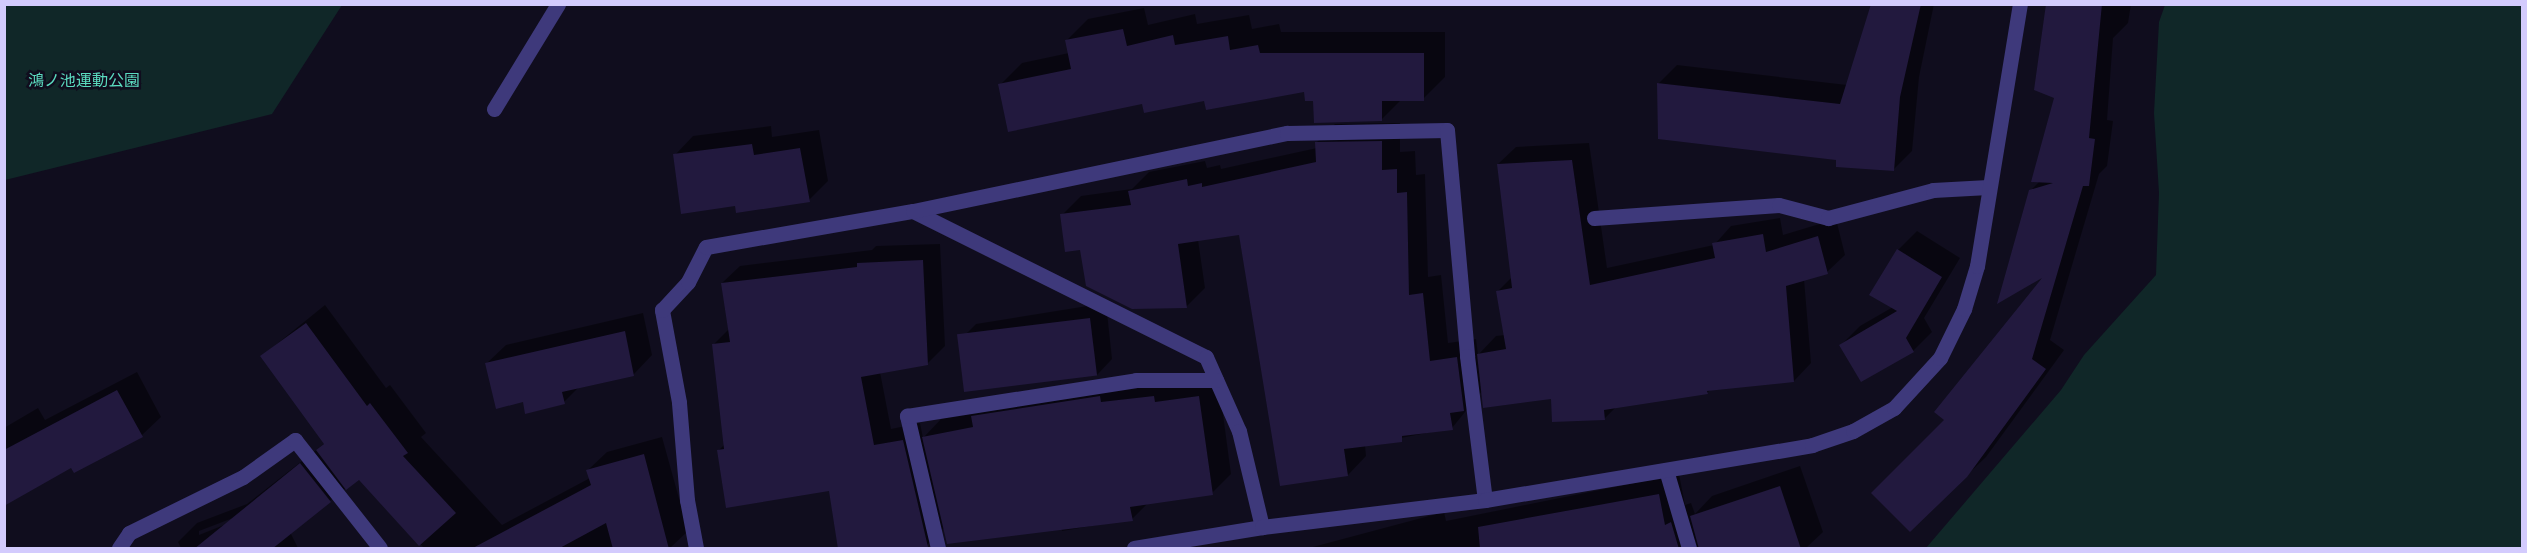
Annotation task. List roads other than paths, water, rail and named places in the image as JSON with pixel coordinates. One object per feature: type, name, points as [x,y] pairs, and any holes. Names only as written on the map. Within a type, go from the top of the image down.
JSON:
[{"type":"street","points":[[494,109],[558,4]]},
{"type":"street","points":[[1134,549],[1262,527],[1485,500],[1812,445],[1853,431],[1894,408],[1940,358],[1964,309],[1977,266],[1988,187],[2020,4]]},
{"type":"street","points":[[696,549],[687,500],[679,402],[662,310],[688,282],[706,247],[913,211],[1287,133],[1447,130],[1467,356],[1485,500]]},
{"type":"street","points":[[1594,218],[1779,205],[1828,218],[1933,190],[1988,187]]},
{"type":"street","points":[[913,211],[1206,357],[1239,431],[1262,527]]},
{"type":"street","points":[[938,549],[908,416],[1136,380],[1216,380]]},
{"type":"street","points":[[119,549],[129,533],[243,477],[295,440],[380,549]]},
{"type":"street","points":[[1666,470],[1689,549]]},
{"type":"park label","name":"鴻ノ池運動公園","points":[[84,81]]}]
